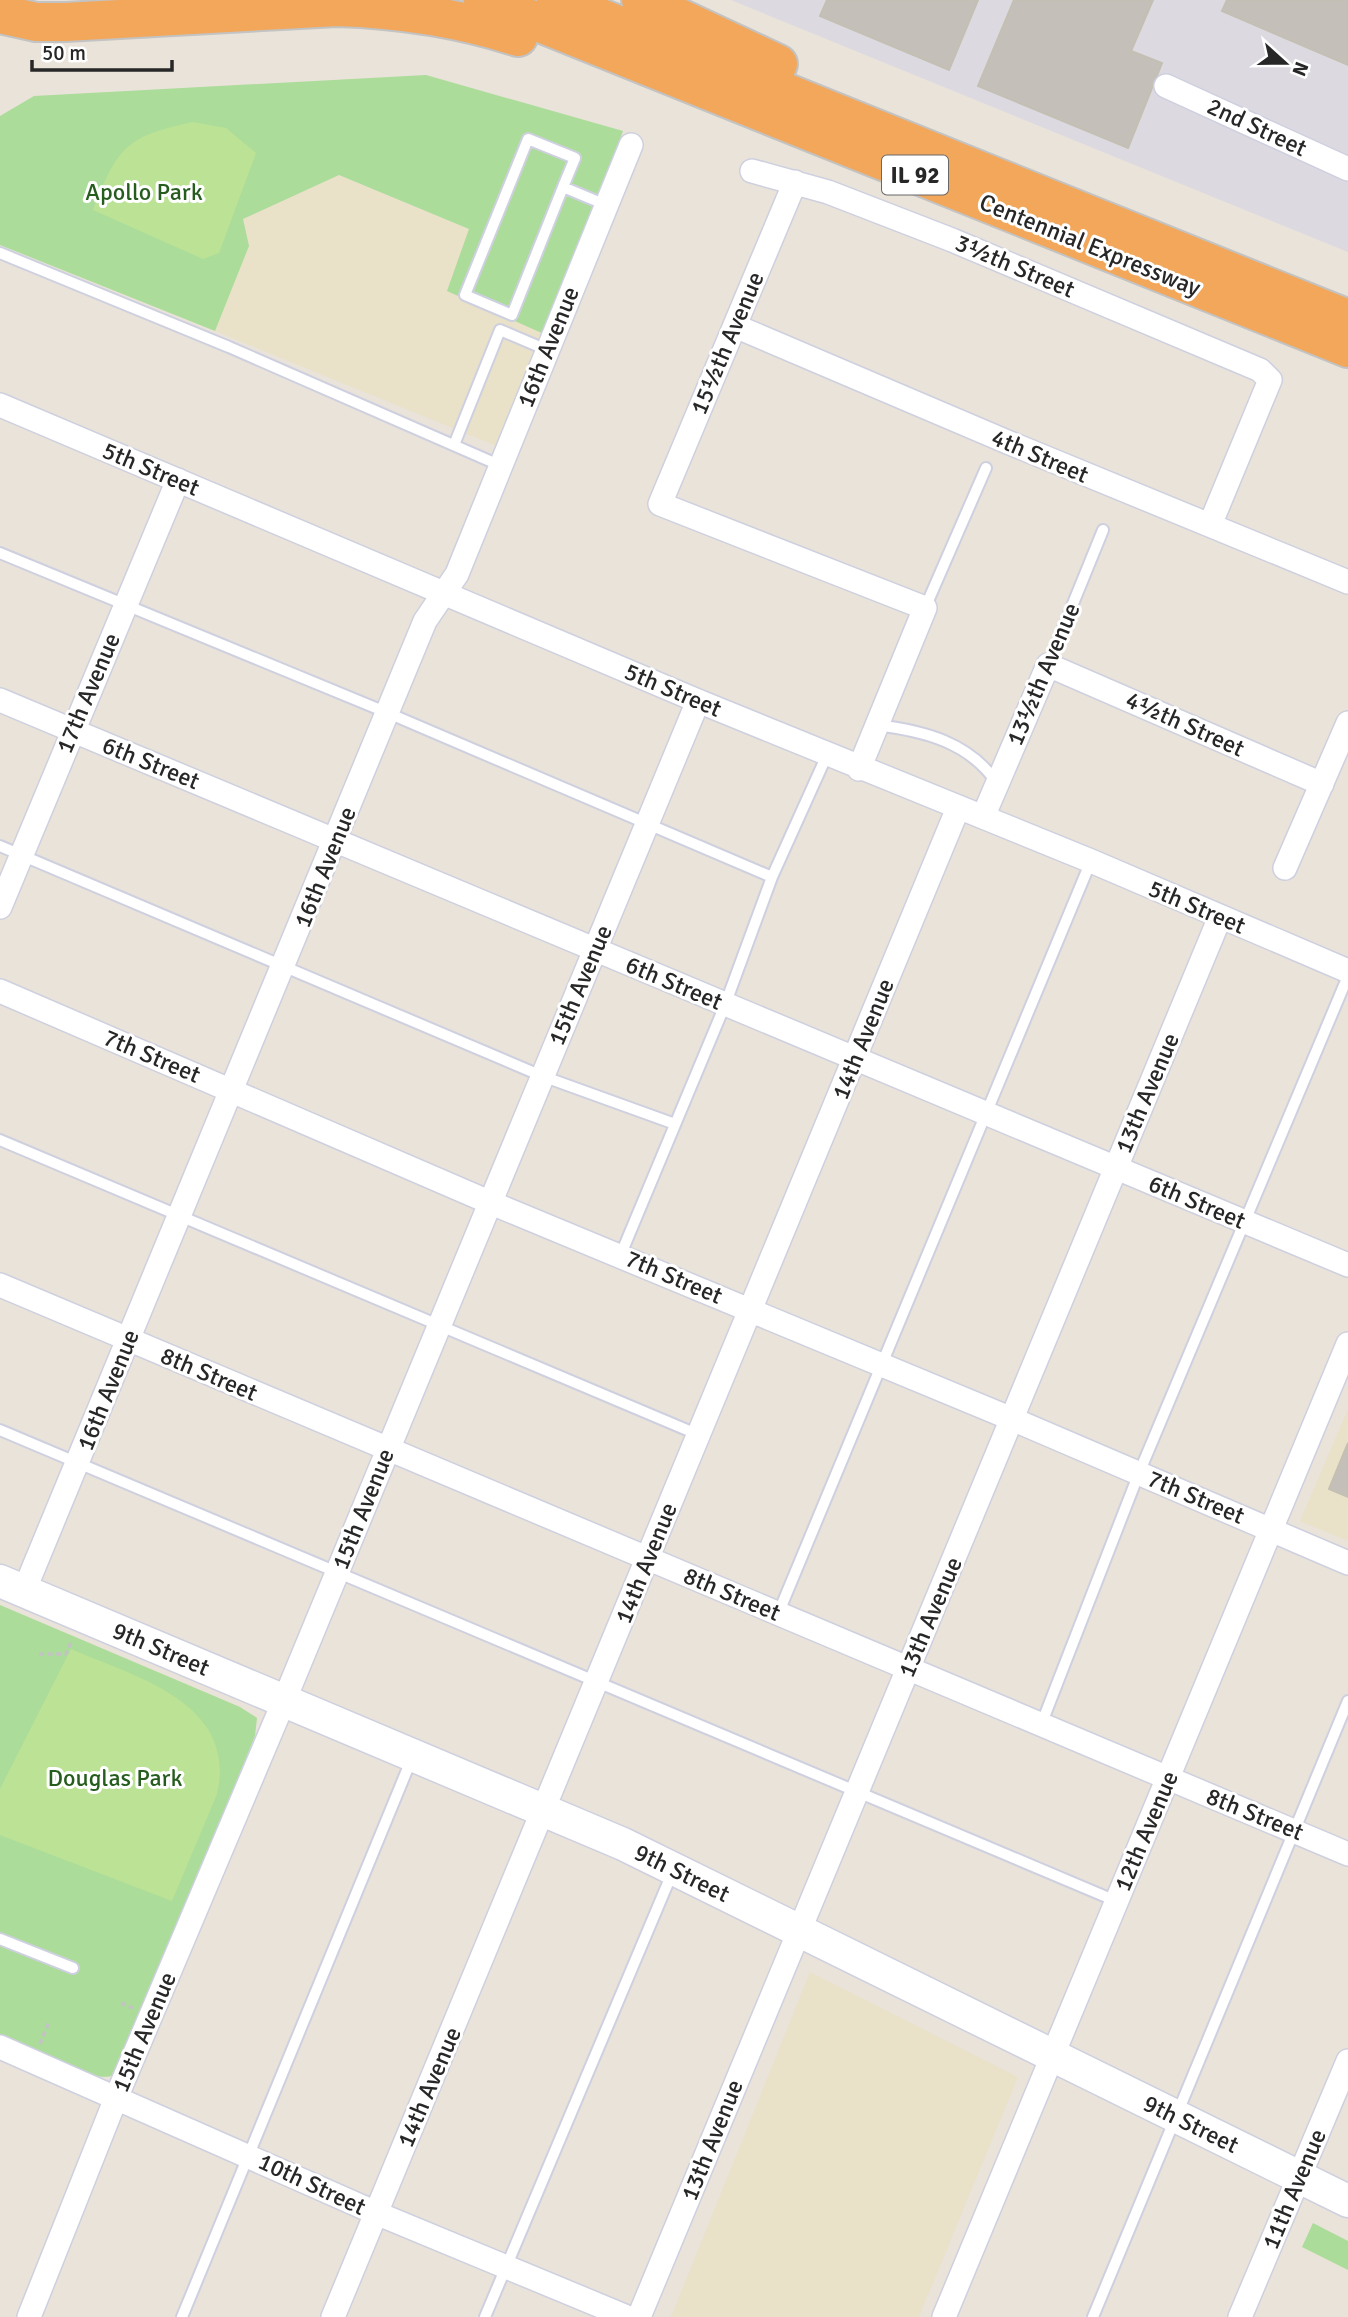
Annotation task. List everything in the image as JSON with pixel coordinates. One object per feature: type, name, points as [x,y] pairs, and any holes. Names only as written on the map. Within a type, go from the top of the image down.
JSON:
[{"type":"highway","name":"Centennial Expressway","points":[[483,0],[1348,348]]},
{"type":"highway","name":"Centennial Expressway","points":[[556,0],[1348,319]]},
{"type":"highway","points":[[641,0],[869,107],[1011,183]]},
{"type":"highway","points":[[0,14],[36,22],[337,7],[424,15],[509,34],[622,73],[761,113]]},
{"type":"street","points":[[0,7],[3,0]]},
{"type":"street","name":"2nd Street","points":[[1166,86],[1348,169]]},
{"type":"street","name":"16th Avenue","points":[[12,1586],[78,1464],[425,621],[457,574],[631,145]]},
{"type":"street","name":"3½th Street","points":[[752,171],[828,192],[952,240],[1260,370],[1270,380],[1210,525]]},
{"type":"street","name":"15½th Avenue","points":[[795,182],[660,503],[925,608]]},
{"type":"street","name":"4th Street","points":[[734,326],[1348,582]]},
{"type":"street","name":"5th Street","points":[[0,405],[859,769],[1091,862],[1348,973]]},
{"type":"street","name":"17th Avenue","points":[[0,907],[178,480]]},
{"type":"street","points":[[859,769],[925,608]]},
{"type":"street","name":"13½th Avenue","points":[[983,817],[1048,665]]},
{"type":"street","name":"4½th Street","points":[[1048,665],[1322,784]]},
{"type":"street","name":"6th Street","points":[[0,700],[1348,1265]]},
{"type":"street","name":"15th Avenue","points":[[29,2317],[116,2098],[284,1701],[698,701]]},
{"type":"street","points":[[1285,868],[1348,723]]},
{"type":"street","name":"14th Avenue","points":[[333,2317],[958,808]]},
{"type":"street","name":"13th Avenue","points":[[639,2317],[1220,917]]},
{"type":"street","name":"7th Street","points":[[0,991],[489,1202],[621,1254],[1348,1563]]},
{"type":"street","name":"8th Street","points":[[0,1285],[1348,1854]]},
{"type":"street","name":"12th Avenue","points":[[944,2317],[1348,1344]]},
{"type":"street","name":"9th Street","points":[[12,1586],[674,1868],[1348,2201]]},
{"type":"street","name":"10th Street","points":[[0,2047],[376,2213],[626,2317]]},
{"type":"street","name":"11th Avenue","points":[[1240,2317],[1348,2060]]},
{"type":"lane","points":[[528,139],[575,158],[563,187],[512,315],[466,295],[528,139]]},
{"type":"lane","points":[[563,187],[606,205]]},
{"type":"lane","points":[[0,253],[229,347],[499,465]]},
{"type":"lane","points":[[454,445],[500,330],[547,350]]},
{"type":"lane","points":[[925,608],[986,468]]},
{"type":"lane","name":"13½th Avenue","points":[[1048,665],[1103,530]]},
{"type":"lane","points":[[0,553],[388,713],[772,877]]},
{"type":"lane","points":[[877,725],[914,730],[964,750],[985,765],[997,783]]},
{"type":"lane","points":[[621,1254],[725,1005],[772,877],[827,755]]},
{"type":"lane","points":[[0,846],[542,1076],[675,1124]]},
{"type":"lane","points":[[778,1614],[1091,862]]},
{"type":"lane","points":[[1041,1725],[1139,1473],[1348,973]]},
{"type":"lane","points":[[0,1140],[699,1435]]},
{"type":"lane","points":[[0,1430],[1116,1901]]},
{"type":"lane","points":[[1093,2317],[1348,1701]]},
{"type":"lane","points":[[182,2317],[246,2154],[413,1756]]},
{"type":"lane","points":[[485,2317],[674,1868]]},
{"type":"lane","points":[[0,1939],[73,1968]]},
{"type":"path","points":[[39,1654],[66,1654],[72,1640]]},
{"type":"path","points":[[121,2003],[133,2008]]},
{"type":"path","points":[[39,2046],[49,2022]]},
{"type":"shaded area","points":[[731,0],[1348,0],[1348,252]]},
{"type":"shaded area","points":[[339,175],[469,229],[544,334],[499,447],[215,331],[249,246],[242,219]]},
{"type":"shaded area","points":[[1348,1409],[1348,1541],[1300,1521]]},
{"type":"shaded area","points":[[810,1972],[1018,2077],[919,2317],[671,2317]]},
{"type":"green space","name":"Apollo Park","points":[[426,75],[623,131],[544,334],[447,291],[469,229],[339,175],[243,219],[249,246],[215,331],[0,245],[0,116],[34,96]]},
{"type":"green space","points":[[192,122],[226,128],[256,153],[219,253],[203,259],[93,210],[110,172],[127,148],[152,133]]},
{"type":"green space","name":"Douglas Park","points":[[0,1605],[240,1707],[257,1718],[255,1736],[120,2068],[110,2076],[97,2076],[0,2035]]},
{"type":"green space","points":[[71,1649],[151,1683],[176,1698],[197,1715],[212,1736],[219,1763],[217,1794],[172,1901],[0,1835],[0,1789]]},
{"type":"green space","points":[[1313,2223],[1348,2241],[1348,2270],[1302,2247]]},
{"type":"building","points":[[827,0],[978,0],[949,70],[820,16]]},
{"type":"building","points":[[1014,0],[1153,0],[1131,51],[1162,63],[1128,148],[978,86]]},
{"type":"building","points":[[1227,0],[1348,0],[1348,65],[1222,11]]},
{"type":"building","points":[[1348,1443],[1348,1497],[1329,1489]]}]
